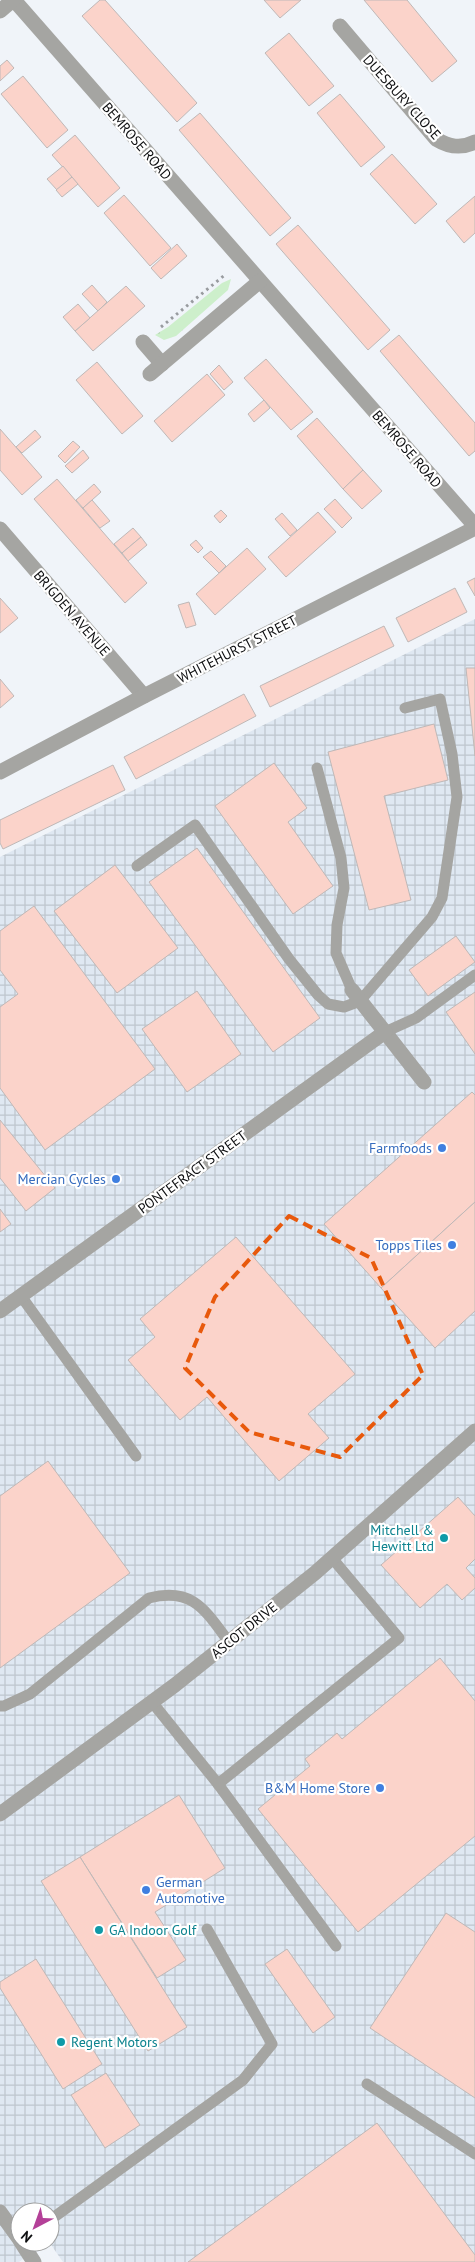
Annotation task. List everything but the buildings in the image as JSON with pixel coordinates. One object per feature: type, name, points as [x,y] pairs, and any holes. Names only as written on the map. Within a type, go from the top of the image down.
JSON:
[{"type":"street","points":[[0,11],[13,0]]},
{"type":"street","name":"BEMROSE ROAD","points":[[13,0],[475,527]]},
{"type":"street","name":"DUESBURY CLOSE","points":[[340,26],[436,139],[448,146],[467,146],[475,142]]},
{"type":"street","points":[[150,374],[260,282]]},
{"type":"street","points":[[143,342],[162,364]]},
{"type":"street","name":"WHITEHURST STREET","points":[[0,772],[144,696],[475,527]]},
{"type":"street","name":"BRIGDEN AVENUE","points":[[0,529],[144,696]]},
{"type":"street","points":[[356,996],[424,1082]]},
{"type":"street","name":"PONTEFRACT STREET","points":[[0,1311],[385,1032]]},
{"type":"street","name":"ASCOT DRIVE","points":[[0,1814],[152,1702],[229,1642],[332,1558],[475,1431]]},
{"type":"street","points":[[0,2212],[10,2226]]},
{"type":"lane","points":[[137,866],[195,826],[289,959],[318,995],[328,1004],[344,1007],[432,917],[442,898],[457,797],[452,754],[440,700],[405,708]]},
{"type":"lane","points":[[317,768],[341,858],[344,888],[337,925],[336,954],[356,996]]},
{"type":"lane","points":[[385,1032],[416,1018],[475,975]]},
{"type":"lane","points":[[21,1296],[136,1456]]},
{"type":"lane","points":[[218,1784],[399,1638],[332,1558]]},
{"type":"lane","points":[[0,1706],[30,1694],[149,1598],[165,1594],[182,1595],[205,1610],[229,1642]]},
{"type":"lane","points":[[152,1702],[218,1784],[336,1946]]},
{"type":"lane","points":[[60,2213],[243,2080],[272,2044],[207,1930]]},
{"type":"lane","points":[[367,2084],[475,2154]]},
{"type":"path","points":[[143,342],[150,334],[225,276],[232,250]]},
{"type":"highlighted area","points":[[289,1216],[371,1258],[423,1375],[340,1457],[249,1432],[185,1368],[215,1297]]},
{"type":"shaded area","points":[[475,619],[475,2262],[63,2262],[56,2252],[60,2252],[60,2202],[10,2202],[10,2252],[32,2252],[19,2262],[0,2262],[0,857]]},
{"type":"green space","points":[[231,279],[228,290],[176,336],[164,340],[155,335],[168,327],[222,283]]},
{"type":"place","name":"Farmfoods","points":[[442,1148]]},
{"type":"place","name":"Mercian Cycles","points":[[116,1179]]},
{"type":"place","name":"Topps Tiles","points":[[452,1245]]},
{"type":"place","name":"Mitchell & Hewitt Ltd","points":[[444,1538]]},
{"type":"place","name":"B&M Home Store","points":[[380,1788]]},
{"type":"place","name":"German Automotive","points":[[146,1890]]},
{"type":"place","name":"GA Indoor Golf","points":[[99,1930]]},
{"type":"place","name":"Regent Motors","points":[[61,2042]]}]
